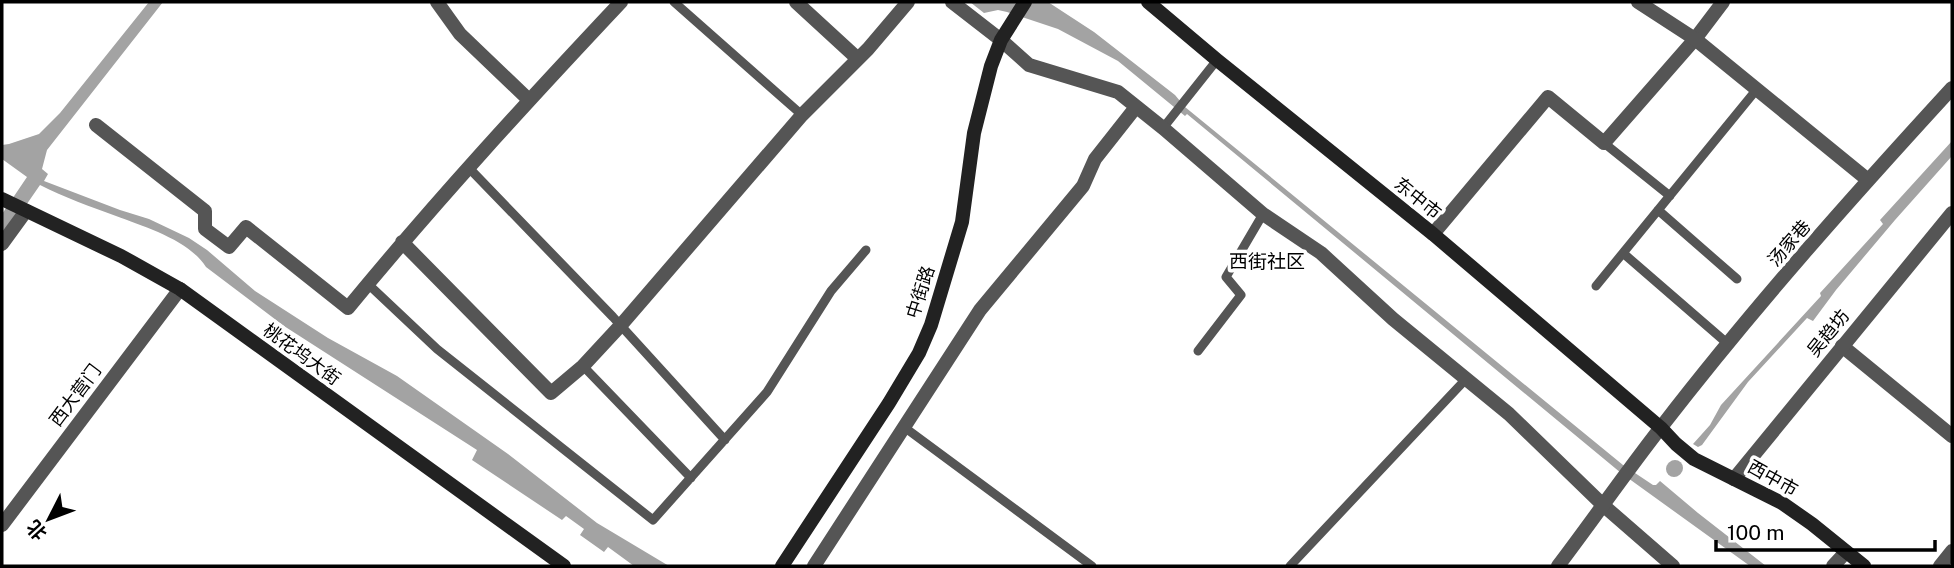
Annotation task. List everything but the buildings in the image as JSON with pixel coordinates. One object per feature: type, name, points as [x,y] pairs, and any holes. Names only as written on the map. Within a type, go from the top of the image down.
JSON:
[{"type":"main road","name":"中街路","points":[[782,566],[919,353],[931,325],[962,222],[974,133],[991,66],[1001,40],[1025,2]]},
{"type":"main road","name":"东中市","points":[[1148,2],[1433,234],[1661,428]]},
{"type":"main road","name":"桃花坞大街","points":[[4,200],[128,260],[180,289],[564,566]]},
{"type":"main road","name":"西中市","points":[[1661,428],[1694,459],[1782,503],[1864,566]]},
{"type":"street","points":[[437,2],[460,34],[529,100]]},
{"type":"street","points":[[96,125],[205,211],[205,229],[229,247],[246,227],[348,308],[468,167],[621,2]]},
{"type":"street","points":[[796,2],[858,59]]},
{"type":"street","points":[[402,242],[551,393],[583,366],[621,325],[803,115],[858,59],[908,2]]},
{"type":"street","points":[[952,2],[1029,65],[1118,92],[1136,107],[1167,122],[1263,214],[1321,253],[1393,319],[1509,414],[1604,506],[1673,566]]},
{"type":"street","points":[[1638,2],[1695,39],[1868,180]]},
{"type":"street","points":[[1433,234],[1548,97],[1604,143],[1695,39],[1723,2]]},
{"type":"street","name":"汤家巷","points":[[1558,566],[1661,428],[1728,344],[1868,180],[1952,88]]},
{"type":"street","points":[[814,566],[980,310],[1083,186],[1095,159],[1136,107]]},
{"type":"street","points":[[2,244],[24,210]]},
{"type":"street","name":"吴趋坊","points":[[1734,479],[1952,213]]},
{"type":"street","name":"西大营门","points":[[2,525],[180,289]]},
{"type":"street","points":[[1842,346],[1952,436]]},
{"type":"street","points":[[1940,566],[1952,551]]},
{"type":"street","points":[[1833,566],[1846,552]]},
{"type":"lane","points":[[674,2],[803,115]]},
{"type":"lane","points":[[1167,122],[1217,60]]},
{"type":"lane","points":[[1596,286],[1756,89]]},
{"type":"lane","points":[[1604,143],[1670,196]]},
{"type":"lane","points":[[468,167],[621,325],[725,440]]},
{"type":"lane","points":[[1658,210],[1737,279]]},
{"type":"lane","points":[[1198,351],[1241,295],[1226,277],[1263,214]]},
{"type":"lane","points":[[368,284],[437,348],[653,520],[767,392],[831,291],[866,250]]},
{"type":"lane","points":[[1623,253],[1728,344]]},
{"type":"lane","points":[[583,366],[691,478]]},
{"type":"lane","points":[[1290,566],[1466,379]]},
{"type":"lane","points":[[904,427],[1093,566]]},
{"type":"shaded area","points":[[149,2],[163,2],[47,150],[42,169],[48,174],[44,181],[149,219],[189,238],[255,291],[328,338],[397,376],[508,454],[597,523],[669,566],[634,566],[608,547],[604,552],[580,535],[584,529],[566,516],[562,520],[472,460],[477,450],[284,326],[206,267],[189,249],[166,235],[40,185],[2,240],[2,214],[27,177],[2,159],[2,145],[39,134],[60,113]]},
{"type":"shaded area","points":[[970,2],[1048,2],[1094,32],[1175,95],[1185,107],[1623,465],[1653,485],[1660,481],[1766,566],[1750,566],[1621,473],[1187,114],[1185,116],[1118,61],[1058,29],[998,10],[984,13]]},
{"type":"shaded area","points":[[1952,141],[1952,156],[1836,290],[1813,321],[1807,318],[1748,382],[1702,445],[1698,447],[1693,444],[1710,425],[1721,405],[1821,296],[1820,293],[1883,224],[1880,220]]},
{"type":"district","name":"西街社区","points":[[1267,261]]}]
